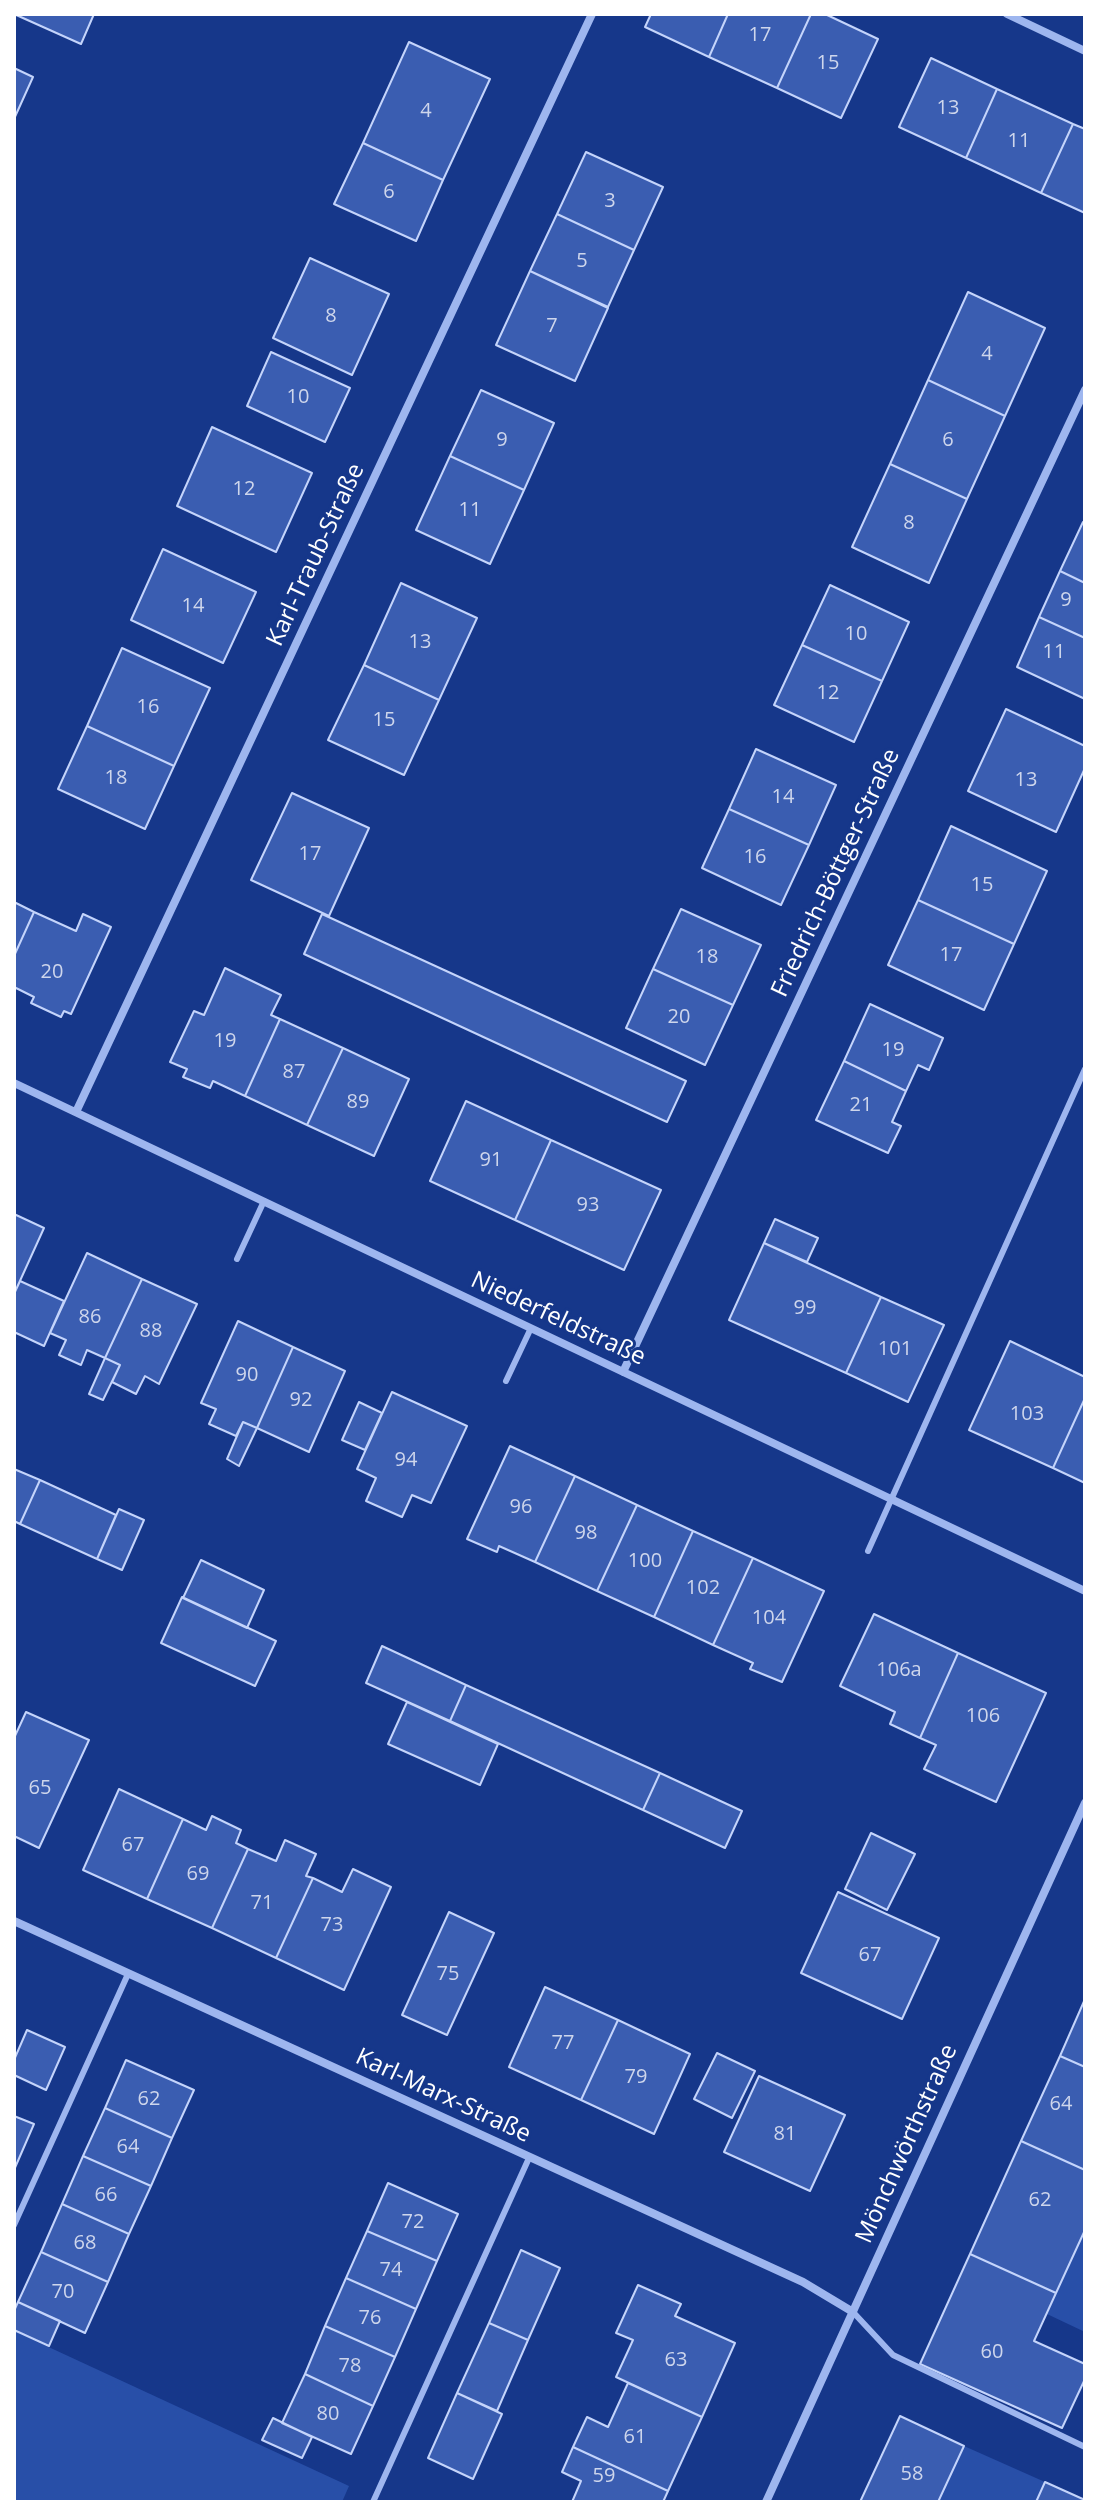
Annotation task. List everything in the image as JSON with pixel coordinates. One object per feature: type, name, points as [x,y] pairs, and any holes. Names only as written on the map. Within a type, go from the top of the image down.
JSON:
[{"type":"street","name":"Karl-Traub-Straße","points":[[76,1112],[592,14]]},
{"type":"street","points":[[1007,14],[1085,51]]},
{"type":"street","name":"Friedrich-Böttger-Straße","points":[[623,1372],[1085,390]]},
{"type":"street","name":"Niederfeldstraße","points":[[14,1083],[1085,1591]]},
{"type":"street","name":"Mönchwörthstraße","points":[[766,2502],[1085,1803]]},
{"type":"street","name":"Karl-Marx-Straße","points":[[14,1921],[803,2282],[853,2312]]},
{"type":"lane","points":[[868,1551],[1085,1069]]},
{"type":"lane","points":[[237,1259],[264,1201]]},
{"type":"lane","points":[[506,1381],[531,1328]]},
{"type":"lane","points":[[14,2225],[128,1974]]},
{"type":"lane","points":[[373,2502],[529,2158]]},
{"type":"lane","points":[[853,2312],[893,2355],[1085,2447]]},
{"type":"shaded area","points":[[1085,2229],[1085,2332],[1047,2314]]},
{"type":"shaded area","points":[[14,2331],[349,2486],[342,2502],[14,2502]]},
{"type":"shaded area","points":[[964,2446],[1045,2482],[1036,2502],[938,2502]]},
{"type":"building","points":[[14,14],[94,14],[81,44]]},
{"type":"building","points":[[651,14],[728,14],[709,57],[645,27]]},
{"type":"building","points":[[728,14],[811,14],[777,88],[709,57]]},
{"type":"building","points":[[811,14],[825,14],[878,39],[841,118],[777,88]]},
{"type":"building","points":[[409,42],[490,79],[443,180],[363,143]]},
{"type":"building","points":[[931,58],[997,89],[966,158],[899,127]]},
{"type":"building","points":[[14,68],[33,77],[14,119]]},
{"type":"building","points":[[997,89],[1073,124],[1041,193],[966,158]]},
{"type":"building","points":[[1073,124],[1085,129],[1085,213],[1041,193]]},
{"type":"building","points":[[363,143],[443,180],[416,241],[334,204]]},
{"type":"building","points":[[586,152],[663,187],[634,250],[557,214]]},
{"type":"building","points":[[557,214],[634,250],[608,307],[530,271]]},
{"type":"building","points":[[310,258],[389,294],[352,375],[273,338]]},
{"type":"building","points":[[530,271],[608,308],[575,381],[496,345]]},
{"type":"building","points":[[968,292],[1045,328],[1005,416],[928,380]]},
{"type":"building","points":[[271,352],[350,388],[325,442],[247,406]]},
{"type":"building","points":[[928,380],[1005,416],[967,499],[890,464]]},
{"type":"building","points":[[481,390],[554,423],[524,490],[450,456]]},
{"type":"building","points":[[212,427],[312,473],[276,552],[177,506]]},
{"type":"building","points":[[450,456],[524,490],[490,564],[416,530]]},
{"type":"building","points":[[890,464],[967,499],[929,583],[852,547]]},
{"type":"building","points":[[1085,523],[1085,583],[1060,571]]},
{"type":"building","points":[[163,549],[256,592],[223,663],[131,620]]},
{"type":"building","points":[[1060,571],[1085,583],[1085,638],[1039,617]]},
{"type":"building","points":[[401,583],[477,618],[439,700],[364,665]]},
{"type":"building","points":[[830,585],[909,622],[882,681],[802,645]]},
{"type":"building","points":[[1039,617],[1085,638],[1085,699],[1017,667]]},
{"type":"building","points":[[802,645],[882,681],[854,742],[774,705]]},
{"type":"building","points":[[122,648],[210,688],[174,766],[87,726]]},
{"type":"building","points":[[364,665],[439,700],[404,775],[328,740]]},
{"type":"building","points":[[1006,709],[1085,746],[1085,768],[1056,832],[968,791]]},
{"type":"building","points":[[87,726],[174,766],[145,829],[58,789]]},
{"type":"building","points":[[756,749],[836,785],[809,845],[729,809]]},
{"type":"building","points":[[292,793],[369,828],[329,916],[251,880]]},
{"type":"building","points":[[729,809],[809,845],[781,905],[702,868]]},
{"type":"building","points":[[951,826],[1047,871],[1014,944],[918,900]]},
{"type":"building","points":[[918,900],[1014,944],[984,1010],[888,965]]},
{"type":"building","points":[[14,902],[34,912],[14,956]]},
{"type":"building","points":[[681,909],[761,945],[733,1005],[653,969]]},
{"type":"building","points":[[34,912],[76,931],[83,914],[111,927],[71,1014],[64,1011],[61,1017],[31,1003],[34,997],[14,987],[14,956]]},
{"type":"building","points":[[322,914],[686,1081],[667,1122],[304,954]]},
{"type":"building","points":[[225,968],[281,995],[271,1015],[280,1019],[245,1096],[213,1081],[210,1088],[183,1077],[187,1069],[170,1062],[194,1011],[204,1015]]},
{"type":"building","points":[[653,969],[733,1005],[705,1065],[626,1028]]},
{"type":"building","points":[[870,1004],[943,1038],[929,1070],[918,1065],[906,1091],[844,1061]]},
{"type":"building","points":[[280,1019],[343,1048],[307,1125],[245,1096]]},
{"type":"building","points":[[343,1048],[409,1079],[374,1156],[307,1125]]},
{"type":"building","points":[[844,1061],[906,1091],[892,1122],[901,1126],[888,1153],[816,1120]]},
{"type":"building","points":[[466,1101],[551,1140],[515,1220],[430,1181]]},
{"type":"building","points":[[551,1140],[661,1190],[624,1270],[515,1220]]},
{"type":"building","points":[[14,1214],[44,1228],[14,1294]]},
{"type":"building","points":[[775,1219],[818,1238],[807,1262],[764,1243]]},
{"type":"building","points":[[764,1243],[881,1297],[846,1373],[729,1320]]},
{"type":"building","points":[[87,1253],[142,1279],[105,1358],[87,1350],[81,1365],[59,1355],[66,1340],[50,1333]]},
{"type":"building","points":[[142,1279],[197,1304],[159,1384],[145,1376],[136,1394],[112,1382],[120,1365],[105,1358]]},
{"type":"building","points":[[20,1281],[64,1301],[44,1346],[14,1332],[14,1294]]},
{"type":"building","points":[[881,1297],[944,1325],[908,1402],[846,1373]]},
{"type":"building","points":[[238,1321],[293,1347],[257,1428],[243,1422],[236,1436],[209,1424],[216,1409],[201,1403]]},
{"type":"building","points":[[1010,1341],[1085,1377],[1085,1398],[1053,1468],[969,1430]]},
{"type":"building","points":[[293,1347],[345,1371],[309,1452],[257,1428]]},
{"type":"building","points":[[105,1358],[120,1365],[103,1400],[89,1394]]},
{"type":"building","points":[[392,1392],[467,1426],[431,1503],[412,1495],[402,1517],[366,1501],[376,1478],[357,1469]]},
{"type":"building","points":[[1085,1398],[1085,1483],[1053,1468]]},
{"type":"building","points":[[359,1402],[382,1413],[365,1450],[342,1440]]},
{"type":"building","points":[[243,1422],[257,1428],[239,1466],[227,1459]]},
{"type":"building","points":[[510,1446],[575,1476],[535,1562],[499,1546],[497,1552],[467,1539]]},
{"type":"building","points":[[14,1469],[40,1480],[20,1524],[14,1521]]},
{"type":"building","points":[[575,1476],[637,1505],[597,1591],[535,1562]]},
{"type":"building","points":[[40,1480],[116,1515],[97,1559],[20,1524]]},
{"type":"building","points":[[637,1505],[693,1531],[654,1617],[597,1591]]},
{"type":"building","points":[[119,1509],[144,1520],[122,1570],[97,1559]]},
{"type":"building","points":[[693,1531],[753,1558],[713,1645],[654,1617]]},
{"type":"building","points":[[753,1558],[824,1591],[782,1682],[750,1669],[753,1663],[713,1645]]},
{"type":"building","points":[[201,1560],[264,1590],[247,1628],[183,1598]]},
{"type":"building","points":[[182,1597],[276,1641],[255,1686],[161,1643]]},
{"type":"building","points":[[874,1614],[958,1653],[920,1738],[890,1724],[895,1712],[840,1686]]},
{"type":"building","points":[[382,1646],[466,1685],[450,1721],[366,1683]]},
{"type":"building","points":[[958,1653],[1046,1693],[996,1802],[924,1769],[936,1745],[920,1738]]},
{"type":"building","points":[[466,1685],[660,1773],[643,1810],[450,1721]]},
{"type":"building","points":[[407,1702],[498,1744],[480,1785],[388,1744]]},
{"type":"building","points":[[26,1712],[89,1740],[39,1848],[14,1836],[14,1738]]},
{"type":"building","points":[[660,1773],[742,1811],[725,1848],[643,1810]]},
{"type":"building","points":[[119,1789],[183,1819],[147,1899],[83,1870]]},
{"type":"building","points":[[212,1816],[241,1830],[236,1843],[248,1849],[212,1928],[147,1899],[183,1819],[206,1830]]},
{"type":"building","points":[[871,1833],[915,1854],[887,1910],[845,1889]]},
{"type":"building","points":[[285,1840],[316,1854],[306,1876],[313,1878],[276,1958],[212,1928],[248,1849],[276,1861]]},
{"type":"building","points":[[353,1869],[391,1887],[344,1990],[276,1958],[313,1878],[342,1892]]},
{"type":"building","points":[[838,1892],[939,1938],[902,2019],[801,1973]]},
{"type":"building","points":[[449,1912],[494,1933],[447,2035],[402,2015]]},
{"type":"building","points":[[545,1987],[618,2020],[581,2100],[509,2067]]},
{"type":"building","points":[[1085,1999],[1085,2067],[1060,2056]]},
{"type":"building","points":[[618,2020],[690,2054],[654,2134],[581,2100]]},
{"type":"building","points":[[27,2030],[65,2047],[46,2090],[14,2075],[14,2060]]},
{"type":"building","points":[[717,2053],[755,2071],[732,2118],[694,2099]]},
{"type":"building","points":[[1060,2056],[1085,2067],[1085,2170],[1021,2141]]},
{"type":"building","points":[[126,2060],[194,2090],[172,2138],[105,2108]]},
{"type":"building","points":[[759,2076],[845,2115],[810,2191],[724,2152]]},
{"type":"building","points":[[105,2108],[172,2138],[151,2186],[83,2156]]},
{"type":"building","points":[[14,2116],[34,2124],[14,2170]]},
{"type":"building","points":[[1021,2141],[1085,2170],[1085,2230],[1056,2293],[970,2254]]},
{"type":"building","points":[[83,2156],[151,2186],[129,2234],[62,2204]]},
{"type":"building","points":[[388,2183],[458,2214],[437,2261],[367,2231]]},
{"type":"building","points":[[62,2204],[129,2234],[108,2282],[41,2252]]},
{"type":"building","points":[[367,2231],[437,2261],[416,2309],[346,2278]]},
{"type":"building","points":[[521,2250],[560,2268],[528,2340],[489,2323]]},
{"type":"building","points":[[41,2252],[108,2282],[85,2333],[18,2302]]},
{"type":"building","points":[[970,2254],[1056,2293],[1034,2341],[1085,2364],[1085,2379],[1062,2428],[920,2364]]},
{"type":"building","points":[[346,2278],[416,2309],[395,2357],[325,2326]]},
{"type":"building","points":[[638,2285],[681,2304],[675,2316],[735,2343],[702,2417],[616,2377],[633,2340],[616,2333]]},
{"type":"building","points":[[18,2302],[60,2321],[49,2346],[14,2330],[14,2311]]},
{"type":"building","points":[[489,2323],[528,2340],[497,2411],[457,2393]]},
{"type":"building","points":[[325,2326],[395,2357],[373,2406],[305,2374]]},
{"type":"building","points":[[305,2374],[373,2406],[351,2454],[282,2423]]},
{"type":"building","points":[[628,2383],[702,2417],[668,2491],[573,2447],[587,2417],[608,2427]]},
{"type":"building","points":[[457,2393],[502,2414],[473,2479],[428,2458]]},
{"type":"building","points":[[900,2416],[964,2446],[938,2502],[860,2502]]},
{"type":"building","points":[[273,2418],[312,2437],[302,2458],[262,2440]]},
{"type":"building","points":[[573,2447],[668,2491],[663,2502],[572,2502],[581,2481],[562,2472]]},
{"type":"building","points":[[1045,2482],[1085,2500],[1085,2502],[1036,2502]]}]
